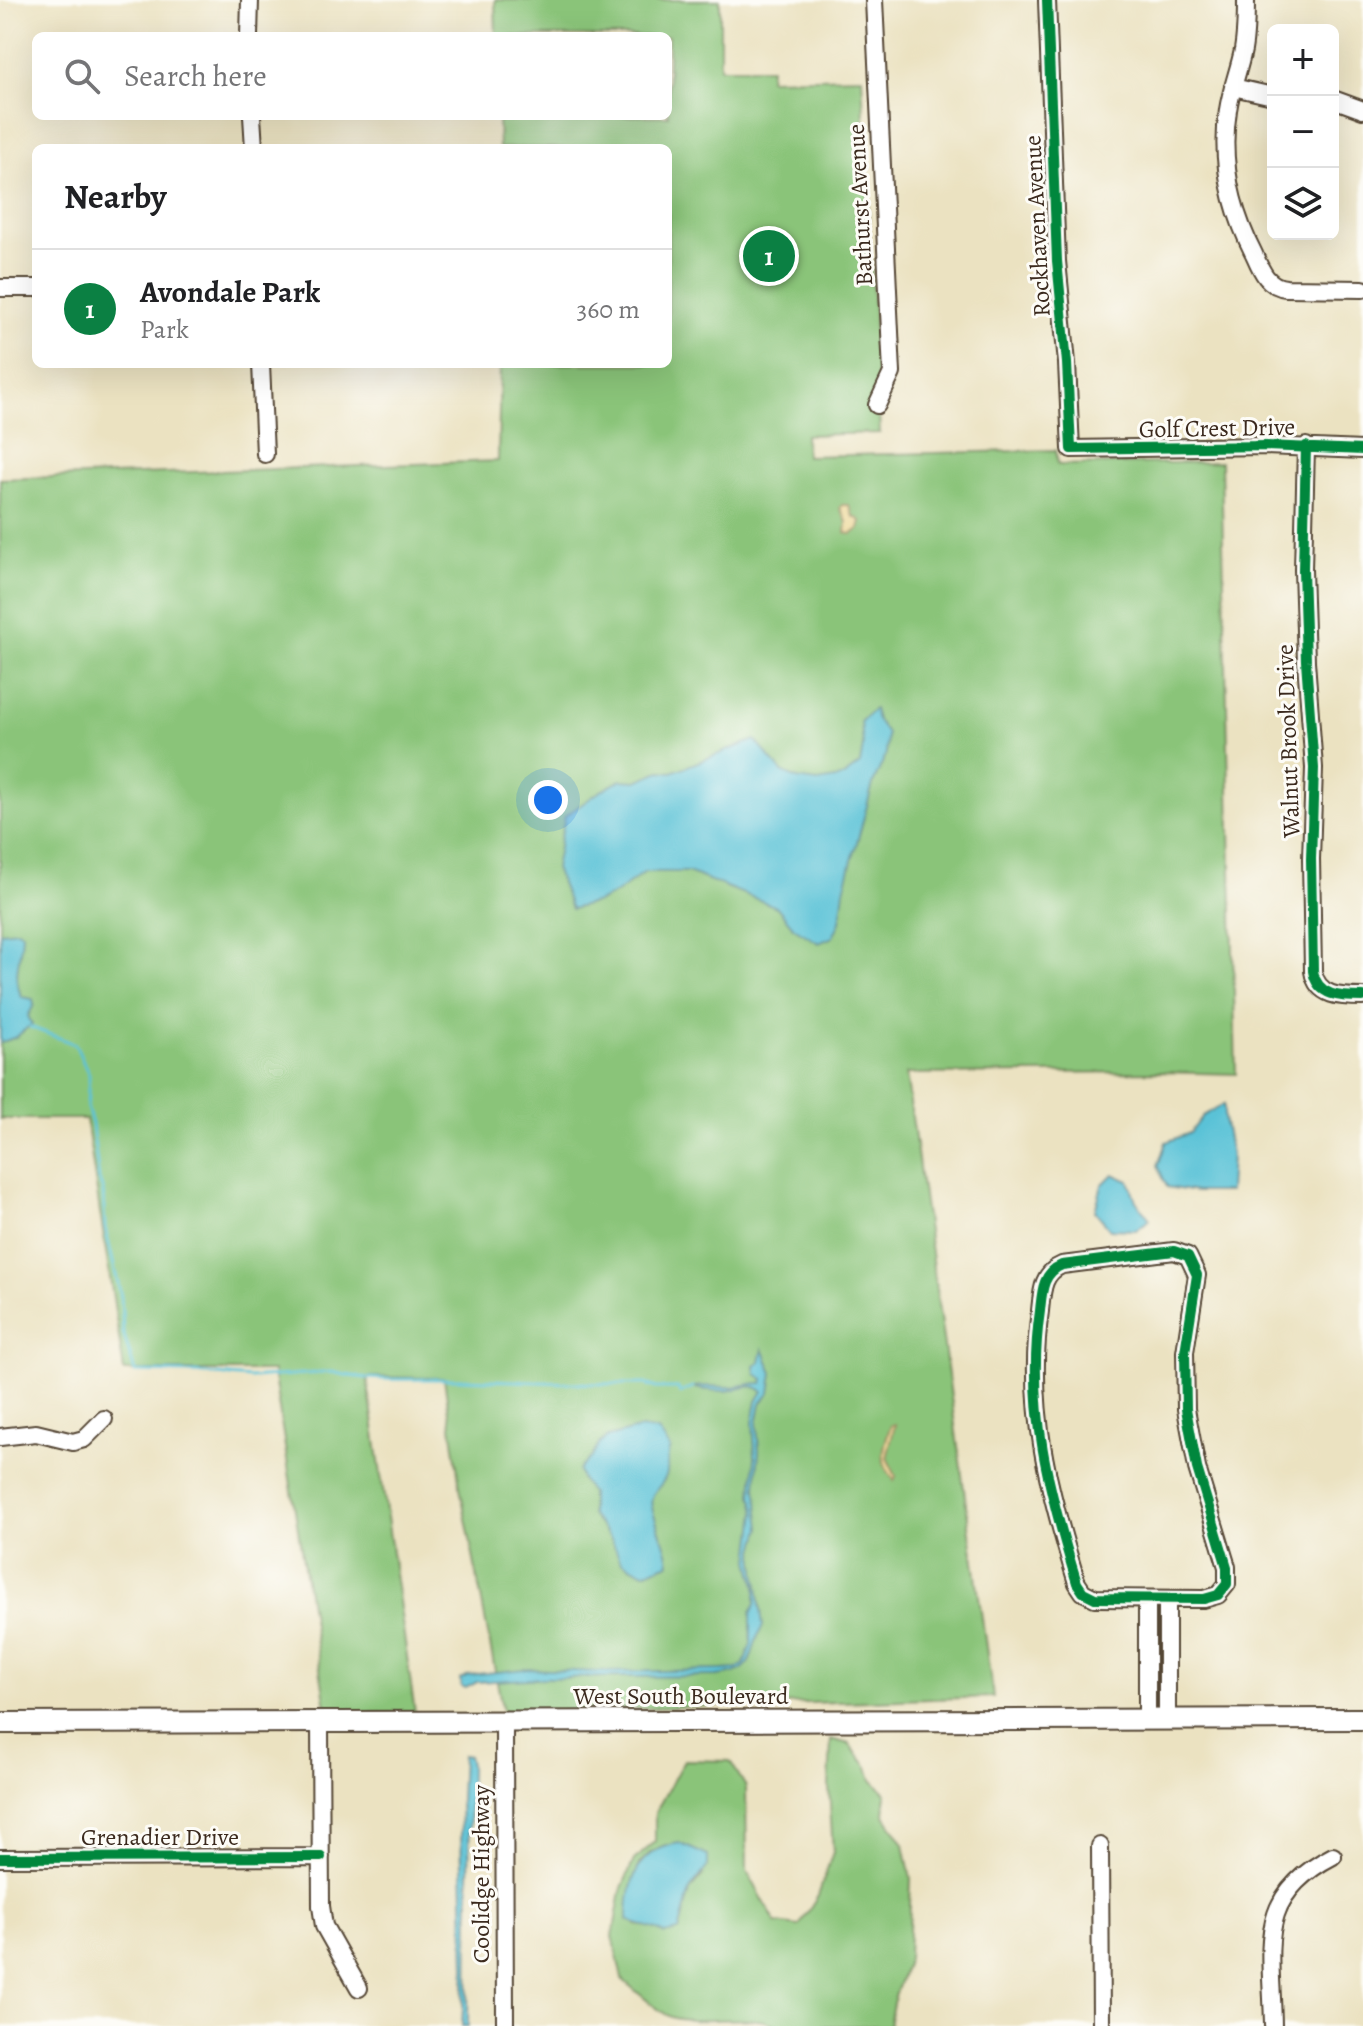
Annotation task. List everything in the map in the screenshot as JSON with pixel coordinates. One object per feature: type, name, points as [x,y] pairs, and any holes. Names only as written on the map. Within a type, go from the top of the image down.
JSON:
[{"type":"main road","name":"West South Boulevard","points":[[0,1723],[1363,1719]]},
{"type":"street","points":[[249,32],[250,0]]},
{"type":"street","name":"Bathurst Avenue","points":[[874,0],[892,373],[877,405]]},
{"type":"street","name":"Rockhaven Avenue","points":[[1047,0],[1057,261],[1071,449]]},
{"type":"street","points":[[1246,0],[1243,49],[1233,87],[1225,146],[1230,194],[1251,250],[1268,281],[1274,285],[1286,288],[1363,289]]},
{"type":"street","points":[[1233,87],[1267,95]]},
{"type":"street","points":[[1339,101],[1363,110]]},
{"type":"street","points":[[252,120],[254,144]]},
{"type":"street","points":[[0,288],[32,288]]},
{"type":"street","points":[[261,368],[265,454]]},
{"type":"street","name":"Golf Crest Drive","points":[[1071,449],[1306,446],[1363,450]]},
{"type":"street","name":"Walnut Brook Drive","points":[[1306,446],[1303,570],[1314,768],[1311,859],[1313,971],[1314,978],[1324,991],[1340,996],[1363,997]]},
{"type":"street","points":[[1174,1251],[1192,1260],[1197,1275],[1185,1352],[1186,1409],[1197,1468],[1228,1574],[1225,1588],[1212,1598],[1167,1599],[1095,1598],[1083,1592],[1077,1583],[1053,1505],[1040,1444],[1036,1347],[1044,1284],[1046,1277],[1056,1267],[1174,1251]]},
{"type":"street","points":[[0,1437],[36,1433],[73,1442],[84,1439],[104,1419]]},
{"type":"street","points":[[1147,1599],[1157,1719]]},
{"type":"street","points":[[1157,1719],[1167,1599]]},
{"type":"street","points":[[320,1722],[321,1906],[324,1926],[359,1988]]},
{"type":"street","name":"Coolidge Highway","points":[[504,1722],[505,2026]]},
{"type":"street","points":[[1100,1846],[1101,2026]]},
{"type":"street","points":[[1273,2026],[1272,1931],[1278,1906],[1298,1878],[1333,1856]]},
{"type":"street","name":"Grenadier Drive","points":[[0,1858],[321,1857]]},
{"type":"green space","points":[[495,0],[720,0],[720,68],[770,68],[769,79],[862,77],[880,433],[805,435],[806,456],[1056,450],[1058,465],[1221,462],[1236,1074],[906,1074],[993,1697],[503,1713],[460,1487],[444,1378],[367,1377],[415,1713],[327,1713],[273,1371],[124,1371],[86,1119],[0,1119],[0,479],[498,461],[500,368],[672,368],[672,144],[499,144],[498,120],[672,120],[672,32],[496,32]]},
{"type":"green space","points":[[831,1739],[849,1744],[868,1767],[872,1780],[886,1794],[884,1814],[904,1844],[911,1879],[908,1958],[889,2026],[777,2026],[755,2020],[682,2019],[660,2011],[622,1979],[613,1936],[621,1890],[634,1860],[655,1842],[655,1813],[684,1760],[730,1761],[746,1787],[747,1871],[776,1923],[799,1926],[818,1896],[833,1852],[829,1788]],"holes":[[[667,1845],[703,1875],[690,1890],[679,1931],[636,1925],[628,1908],[639,1864],[650,1853]]]},
{"type":"sand","points":[[849,505],[853,516],[861,521],[859,529],[852,534],[846,533],[847,522],[840,508]]},
{"type":"sand","points":[[895,1424],[887,1458],[896,1476],[894,1480],[886,1467],[884,1454],[891,1425]]},
{"type":"water","points":[[874,709],[877,720],[887,734],[886,754],[873,784],[844,890],[840,922],[833,937],[819,943],[794,928],[777,907],[688,872],[645,872],[615,894],[571,909],[555,868],[565,816],[599,792],[621,780],[637,781],[660,771],[672,772],[755,740],[782,772],[797,779],[818,782],[841,778],[860,764],[863,746],[861,721]]},
{"type":"water","points":[[18,930],[22,933],[17,982],[22,997],[33,999],[34,1005],[28,1016],[32,1024],[16,1037],[0,1043],[0,932]]},
{"type":"water","points":[[1224,1104],[1231,1155],[1229,1192],[1196,1192],[1167,1187],[1158,1166],[1166,1142],[1190,1133],[1203,1116]]},
{"type":"water","points":[[1113,1174],[1129,1181],[1136,1201],[1150,1219],[1136,1230],[1110,1229],[1095,1211],[1102,1185]]},
{"type":"water","points":[[763,1349],[773,1373],[770,1393],[761,1403],[757,1424],[759,1451],[756,1487],[761,1528],[754,1554],[763,1626],[746,1666],[731,1674],[717,1676],[544,1678],[477,1682],[466,1688],[461,1687],[460,1679],[468,1675],[525,1669],[600,1672],[722,1670],[736,1669],[744,1664],[751,1644],[751,1613],[756,1603],[750,1560],[756,1511],[752,1495],[755,1457],[753,1422],[757,1401],[763,1391],[752,1387],[723,1391],[693,1387],[763,1383],[764,1379],[756,1374],[755,1366],[760,1362]]},
{"type":"water","points":[[641,1428],[658,1431],[670,1448],[667,1473],[651,1502],[669,1563],[644,1573],[621,1561],[611,1539],[591,1515],[591,1493],[578,1470],[608,1437]]},
{"type":"water","points":[[462,1755],[468,1756],[470,1765],[468,2026],[462,2026],[465,1968],[460,1799]]},
{"type":"water","points":[[679,1843],[708,1856],[708,1866],[690,1890],[679,1931],[664,1934],[628,1920],[633,1880],[644,1860],[653,1852]]},
{"type":"waterway","points":[[30,1027],[75,1044],[89,1075],[87,1107],[103,1190],[105,1227],[121,1297],[123,1332],[135,1372],[250,1378],[332,1372],[380,1379],[646,1384],[656,1388],[678,1388],[680,1393],[693,1387]]},
{"type":"cycle path","points":[[1047,0],[1057,261],[1071,449],[1266,446],[1363,450]]},
{"type":"cycle path","points":[[1306,446],[1303,570],[1314,768],[1311,859],[1313,971],[1315,980],[1325,991],[1339,996],[1363,997]]},
{"type":"cycle path","points":[[1174,1251],[1188,1256],[1197,1275],[1185,1352],[1186,1409],[1197,1468],[1227,1567],[1227,1584],[1218,1595],[1204,1599],[1095,1598],[1083,1592],[1077,1583],[1057,1516],[1043,1449],[1036,1382],[1036,1347],[1043,1290],[1050,1273],[1062,1265],[1174,1251]]},
{"type":"cycle path","points":[[0,1858],[321,1857]]},
{"type":"place","name":"Avondale Park","points":[[769,256]]}]
